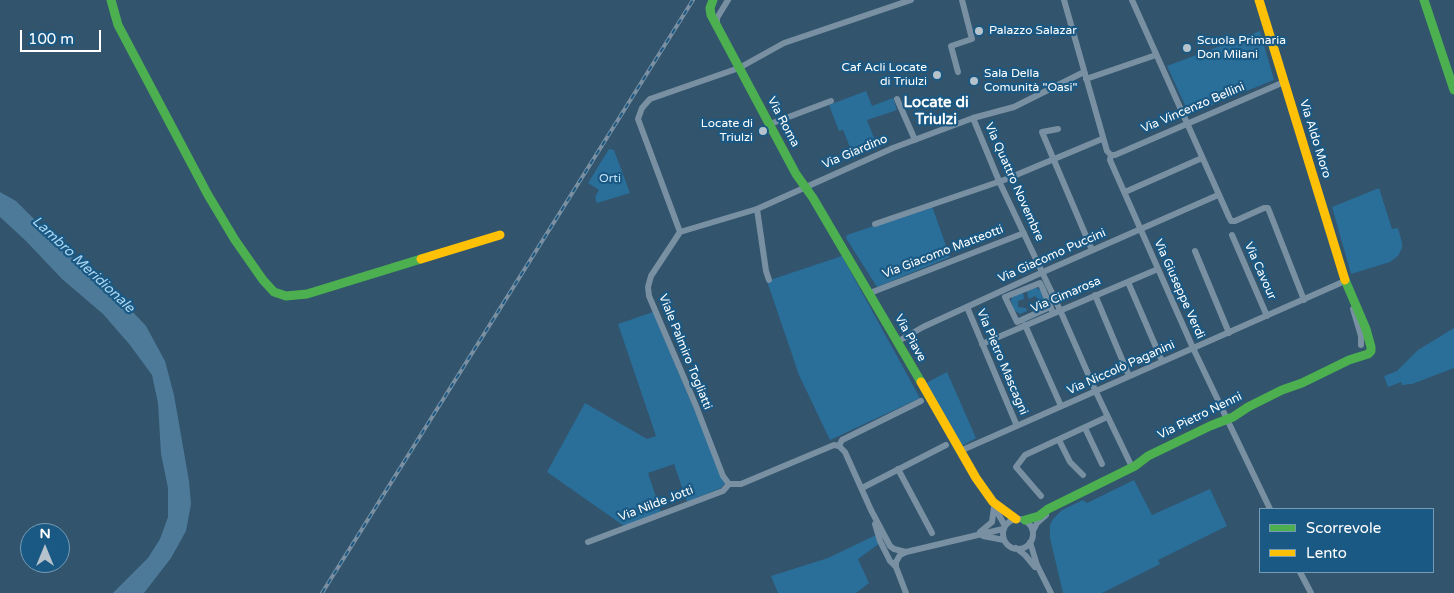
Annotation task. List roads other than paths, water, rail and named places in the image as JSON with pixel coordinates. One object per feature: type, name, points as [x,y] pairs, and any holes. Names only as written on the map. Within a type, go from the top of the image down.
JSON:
[{"type":"main road","points":[[111,0],[118,24],[133,55],[184,147],[208,195],[235,240],[263,280],[274,292],[286,296],[307,294],[500,235]]},
{"type":"main road","name":"Via Roma","points":[[714,0],[710,12],[717,27],[796,174],[805,186]]},
{"type":"main road","name":"Via Aldo Moro","points":[[1259,0],[1346,283],[1366,329],[1364,348]]},
{"type":"main road","points":[[1424,0],[1454,90]]},
{"type":"main road","name":"Via Piave","points":[[805,186],[870,293],[976,478],[994,504],[1020,519]]},
{"type":"main road","name":"Via Pietro Nenni","points":[[1020,519],[1039,516],[1066,500],[1132,467],[1148,456],[1227,419],[1248,406],[1349,360],[1364,348]]},
{"type":"street","points":[[717,27],[717,18],[728,0]]},
{"type":"street","points":[[680,232],[638,119],[642,108],[650,99],[739,68],[784,43],[911,0]]},
{"type":"street","points":[[958,72],[951,46],[972,39],[962,0]]},
{"type":"street","name":"Via Giuseppe Verdi","points":[[1064,0],[1102,139],[1110,155],[1110,160],[1193,348],[1270,508]]},
{"type":"street","points":[[1132,0],[1218,195],[1231,220],[1235,221],[1268,208],[1304,300]]},
{"type":"street","name":"Via Giardino","points":[[680,232],[757,209],[805,186],[914,140],[973,118],[1014,108],[1085,75],[1156,55]]},
{"type":"street","name":"Via Vincenzo Bellini","points":[[1110,155],[1115,155],[1187,122],[1284,82]]},
{"type":"street","points":[[897,100],[914,140]]},
{"type":"street","points":[[770,124],[831,101]]},
{"type":"street","name":"Via Quattro Novembre","points":[[973,118],[1000,182],[1043,272],[1107,417],[1132,467]]},
{"type":"street","points":[[1058,129],[1042,132],[1092,250]]},
{"type":"street","points":[[876,224],[1000,182],[1102,139]]},
{"type":"street","points":[[1125,192],[1202,158]]},
{"type":"street","name":"Via Giacomo Puccini","points":[[897,342],[1043,272],[1218,195]]},
{"type":"street","points":[[757,209],[769,280]]},
{"type":"street","name":"Viale Palmiro Togliatti","points":[[680,232],[651,276],[648,287],[723,476],[728,484]]},
{"type":"street","name":"Via Giacomo Matteotti","points":[[870,293],[1024,233]]},
{"type":"street","name":"Via Cavour","points":[[1232,235],[1267,316]]},
{"type":"street","points":[[1195,252],[1229,333]]},
{"type":"street","name":"Via Cimarosa","points":[[982,344],[1052,310],[1060,310],[1158,269]]},
{"type":"street","points":[[1052,310],[1040,282],[1006,297],[1061,406]]},
{"type":"street","points":[[1128,282],[1162,361]]},
{"type":"street","name":"Via Niccolò Paganini","points":[[960,451],[1162,361],[1346,283]]},
{"type":"street","points":[[1095,295],[1129,376]]},
{"type":"street","name":"Via Pietro Mascagni","points":[[967,307],[1016,426]]},
{"type":"street","points":[[840,446],[842,440],[921,401]]},
{"type":"street","points":[[1041,496],[1016,467],[1025,455],[1107,417]]},
{"type":"street","points":[[1085,428],[1102,464]]},
{"type":"street","points":[[1059,440],[1070,462],[1083,475]]},
{"type":"street","points":[[862,488],[946,444]]},
{"type":"street","points":[[728,484],[741,484],[834,445],[840,446],[845,452],[862,488],[882,546],[890,561],[896,567],[906,593]]},
{"type":"street","points":[[898,469],[932,533]]},
{"type":"street","name":"Via Nilde Jotti","points":[[588,542],[723,491],[728,484]]},
{"type":"street","name":"Via Pietro Nenni","points":[[1032,531],[1044,517],[1066,500]]},
{"type":"street","points":[[994,504],[1004,528],[1004,540]]},
{"type":"street","points":[[974,536],[992,522],[994,504]]},
{"type":"street","points":[[871,510],[890,546],[903,554]]},
{"type":"street","points":[[882,546],[889,551],[903,554],[1004,528],[1010,521],[1020,519]]},
{"type":"street","name":"Via Piave","points":[[1020,519],[1029,523],[1032,531]]},
{"type":"street","points":[[1032,531],[1030,542],[1034,559],[1050,593]]},
{"type":"street","points":[[974,536],[987,536],[1004,540],[1031,561],[1043,579]]},
{"type":"street","points":[[1016,548],[1024,547],[1030,542]]},
{"type":"street","points":[[896,567],[896,562],[903,554]]},
{"type":"street","points":[[1301,573],[1311,593]]},
{"type":"railway","points":[[322,593],[693,0]]},
{"type":"place","name":"Palazzo Salazar","points":[[979,31]]},
{"type":"place","name":"Scuola Primaria Don Milani","points":[[1187,48]]},
{"type":"place","name":"Caf Acli Locate di Triulzi","points":[[937,75]]},
{"type":"place","name":"Sala Della Comunità \"Oasi\"","points":[[974,81]]},
{"type":"place","name":"Locate di Triulzi","points":[[763,131]]},
{"type":"district","name":"Locate di Triulzi","points":[[936,112]]},
{"type":"park label","name":"Orti","points":[[610,179]]},
{"type":"water label","name":"Lambro Meridionale","points":[[83,265]]}]
